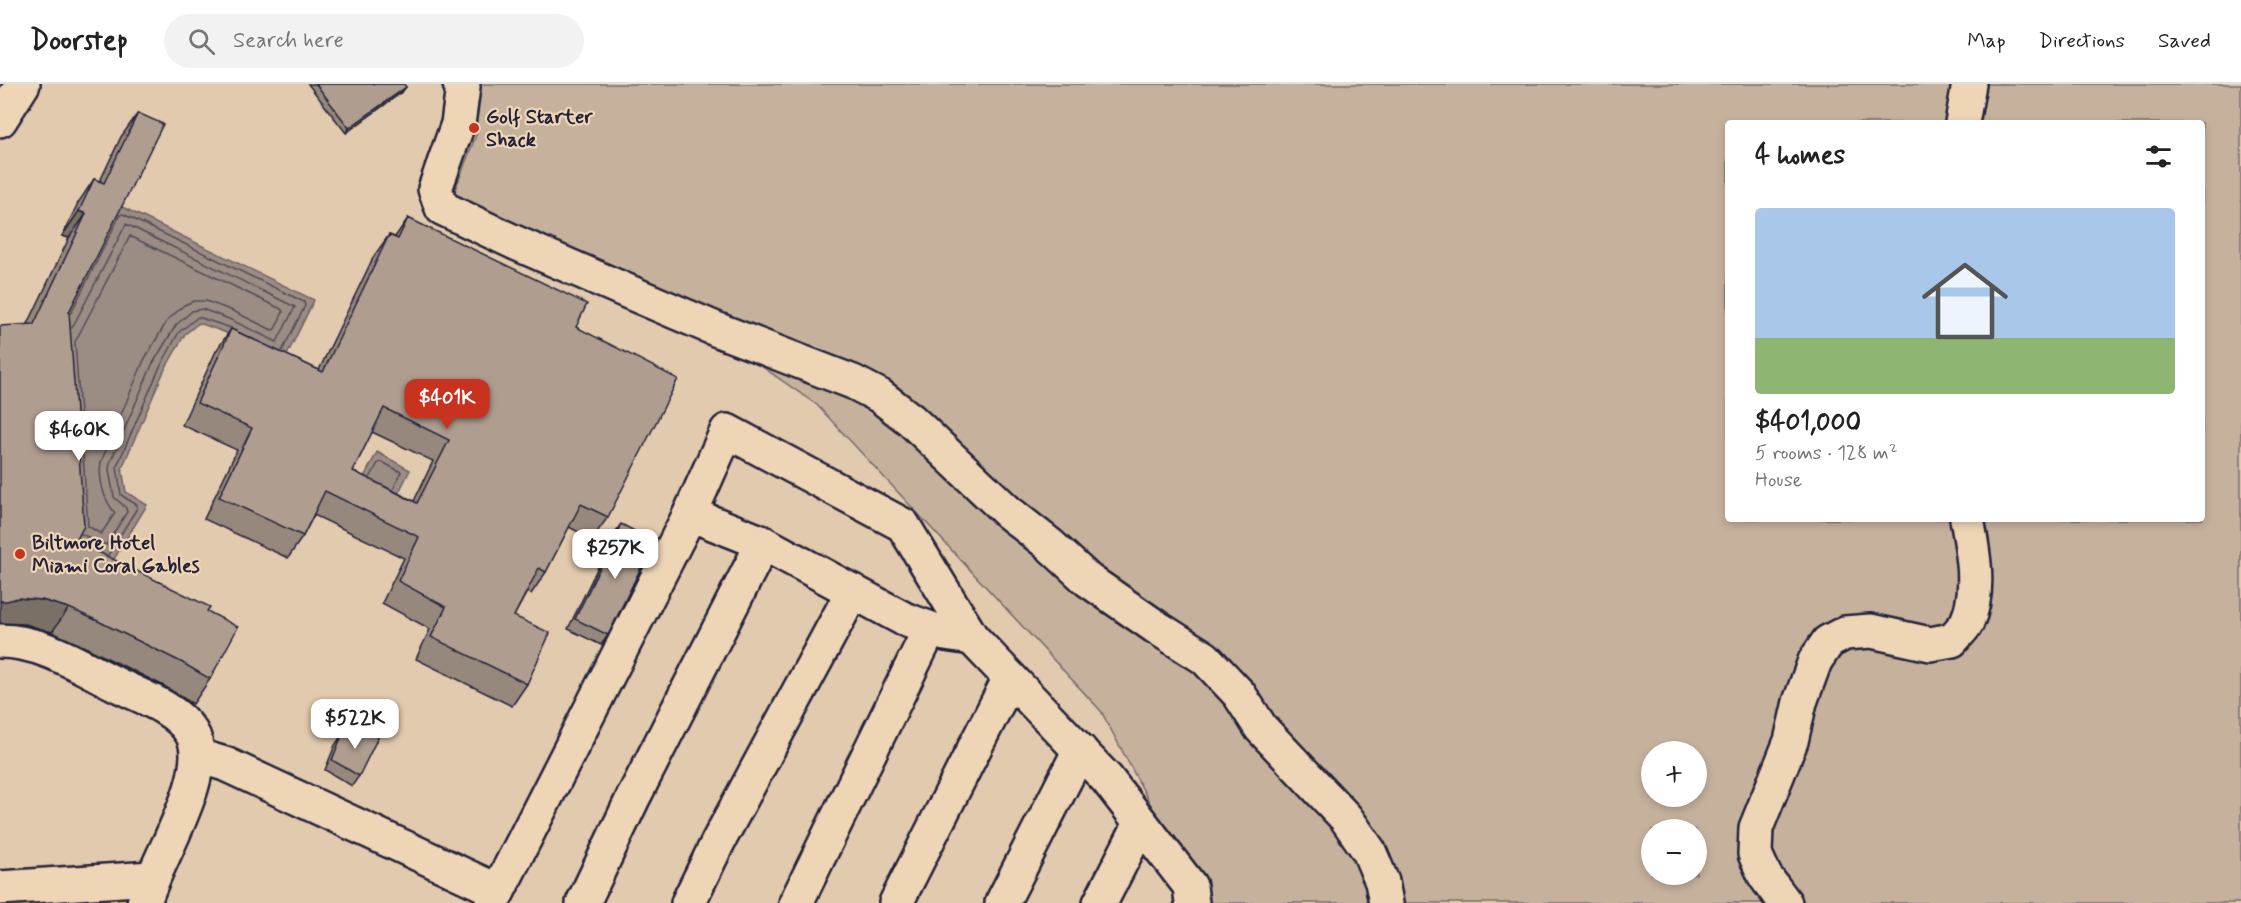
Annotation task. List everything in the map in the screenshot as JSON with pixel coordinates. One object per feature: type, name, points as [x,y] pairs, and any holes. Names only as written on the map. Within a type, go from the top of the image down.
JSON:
[{"type":"lane","points":[[460,84],[463,87],[458,124],[435,189],[442,208],[578,270],[718,330],[853,382],[880,396],[911,420],[1008,512],[1050,545],[1088,580],[1205,658],[1239,694],[1268,735],[1346,818],[1369,851],[1382,882],[1386,903]]},
{"type":"lane","points":[[1963,120],[1970,84]]},
{"type":"lane","points":[[198,756],[225,764],[297,797],[495,897],[690,514],[727,431],[903,525],[972,638],[1107,779],[1190,886],[1192,903]]},
{"type":"lane","points":[[690,514],[763,543],[903,619],[945,634],[972,638]]},
{"type":"lane","points":[[1785,903],[1765,876],[1755,854],[1756,828],[1791,741],[1800,702],[1815,661],[1828,642],[1845,633],[1871,631],[1930,644],[1953,640],[1967,622],[1974,590],[1974,561],[1968,522]]},
{"type":"lane","points":[[583,903],[633,798],[763,543]]},
{"type":"lane","points":[[688,903],[719,840],[853,591]]},
{"type":"lane","points":[[796,903],[930,629]]},
{"type":"lane","points":[[0,641],[25,642],[38,646],[164,708],[191,731],[198,756],[194,782],[148,890],[0,888]]},
{"type":"lane","points":[[896,903],[1010,678]]},
{"type":"lane","points":[[1002,903],[1080,750]]},
{"type":"lane","points":[[1100,903],[1141,823]]},
{"type":"shaded area","points":[[447,84],[2241,84],[2241,903],[1206,903],[1101,711],[817,405],[678,308],[450,203],[478,130],[465,106]]},
{"type":"water","points":[[118,205],[314,300],[284,361],[224,332],[199,323],[185,334],[164,371],[122,468],[126,492],[147,505],[111,564],[70,544],[52,346]]},
{"type":"water","points":[[377,452],[410,470],[394,502],[360,485]]},
{"type":"building","points":[[316,84],[404,84],[406,87],[349,128]]},
{"type":"building","points":[[138,113],[163,124],[69,312],[84,526],[76,541],[210,607],[207,611],[238,627],[210,679],[181,662],[69,608],[42,600],[18,598],[0,601],[0,326],[34,324],[86,214],[79,211],[94,179],[104,183]]},
{"type":"building","points":[[408,218],[587,304],[576,327],[678,379],[608,517],[581,504],[546,572],[539,568],[514,616],[550,633],[527,684],[431,637],[446,607],[398,581],[419,537],[325,491],[303,536],[219,497],[252,428],[197,403],[231,329],[323,372],[389,235],[398,239]],"holes":[[[384,408],[449,440],[417,503],[353,471]]]},
{"type":"building","points":[[621,524],[654,541],[608,635],[575,619]]},
{"type":"building","points":[[355,729],[380,733],[359,776],[332,760],[342,735]]},
{"type":"place","name":"Golf Starter Shack","points":[[474,128]]},
{"type":"place","name":"Biltmore Hotel Miami Coral Gables","points":[[20,554]]}]
